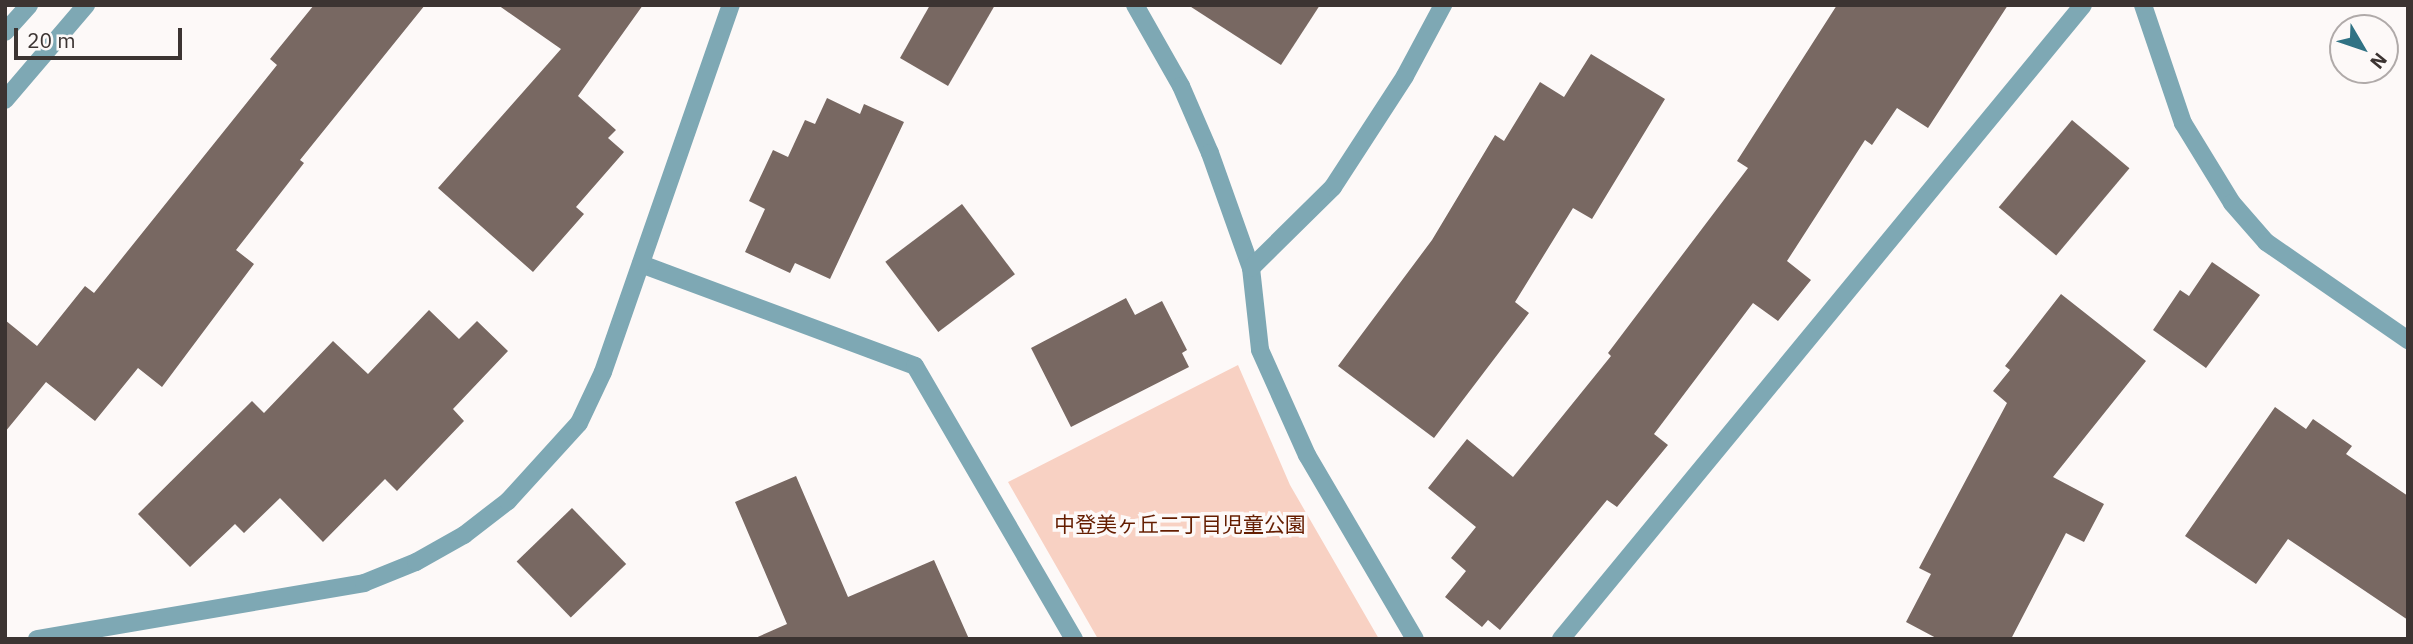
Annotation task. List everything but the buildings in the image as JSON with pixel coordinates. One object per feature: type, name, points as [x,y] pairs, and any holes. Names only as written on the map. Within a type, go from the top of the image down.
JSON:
[{"type":"street","points":[[5,32],[29,5]]},
{"type":"street","points":[[5,100],[86,5]]},
{"type":"street","points":[[37,639],[364,583],[415,562],[464,535],[508,501],[579,423],[603,372],[731,5]]},
{"type":"street","points":[[1136,5],[1186,97],[1251,268],[1260,349],[1307,455],[1415,639]]},
{"type":"street","points":[[1251,268],[1333,187],[1405,76],[1443,5]]},
{"type":"street","points":[[1561,639],[2083,5]]},
{"type":"street","points":[[2143,5],[2183,123],[2232,203],[2266,242],[2408,340]]},
{"type":"street","points":[[641,264],[915,366],[1074,639]]},
{"type":"green space","name":"中登美ヶ丘二丁目児童公園","points":[[1238,365],[1290,485],[1379,639],[1098,639],[1008,482]]}]
